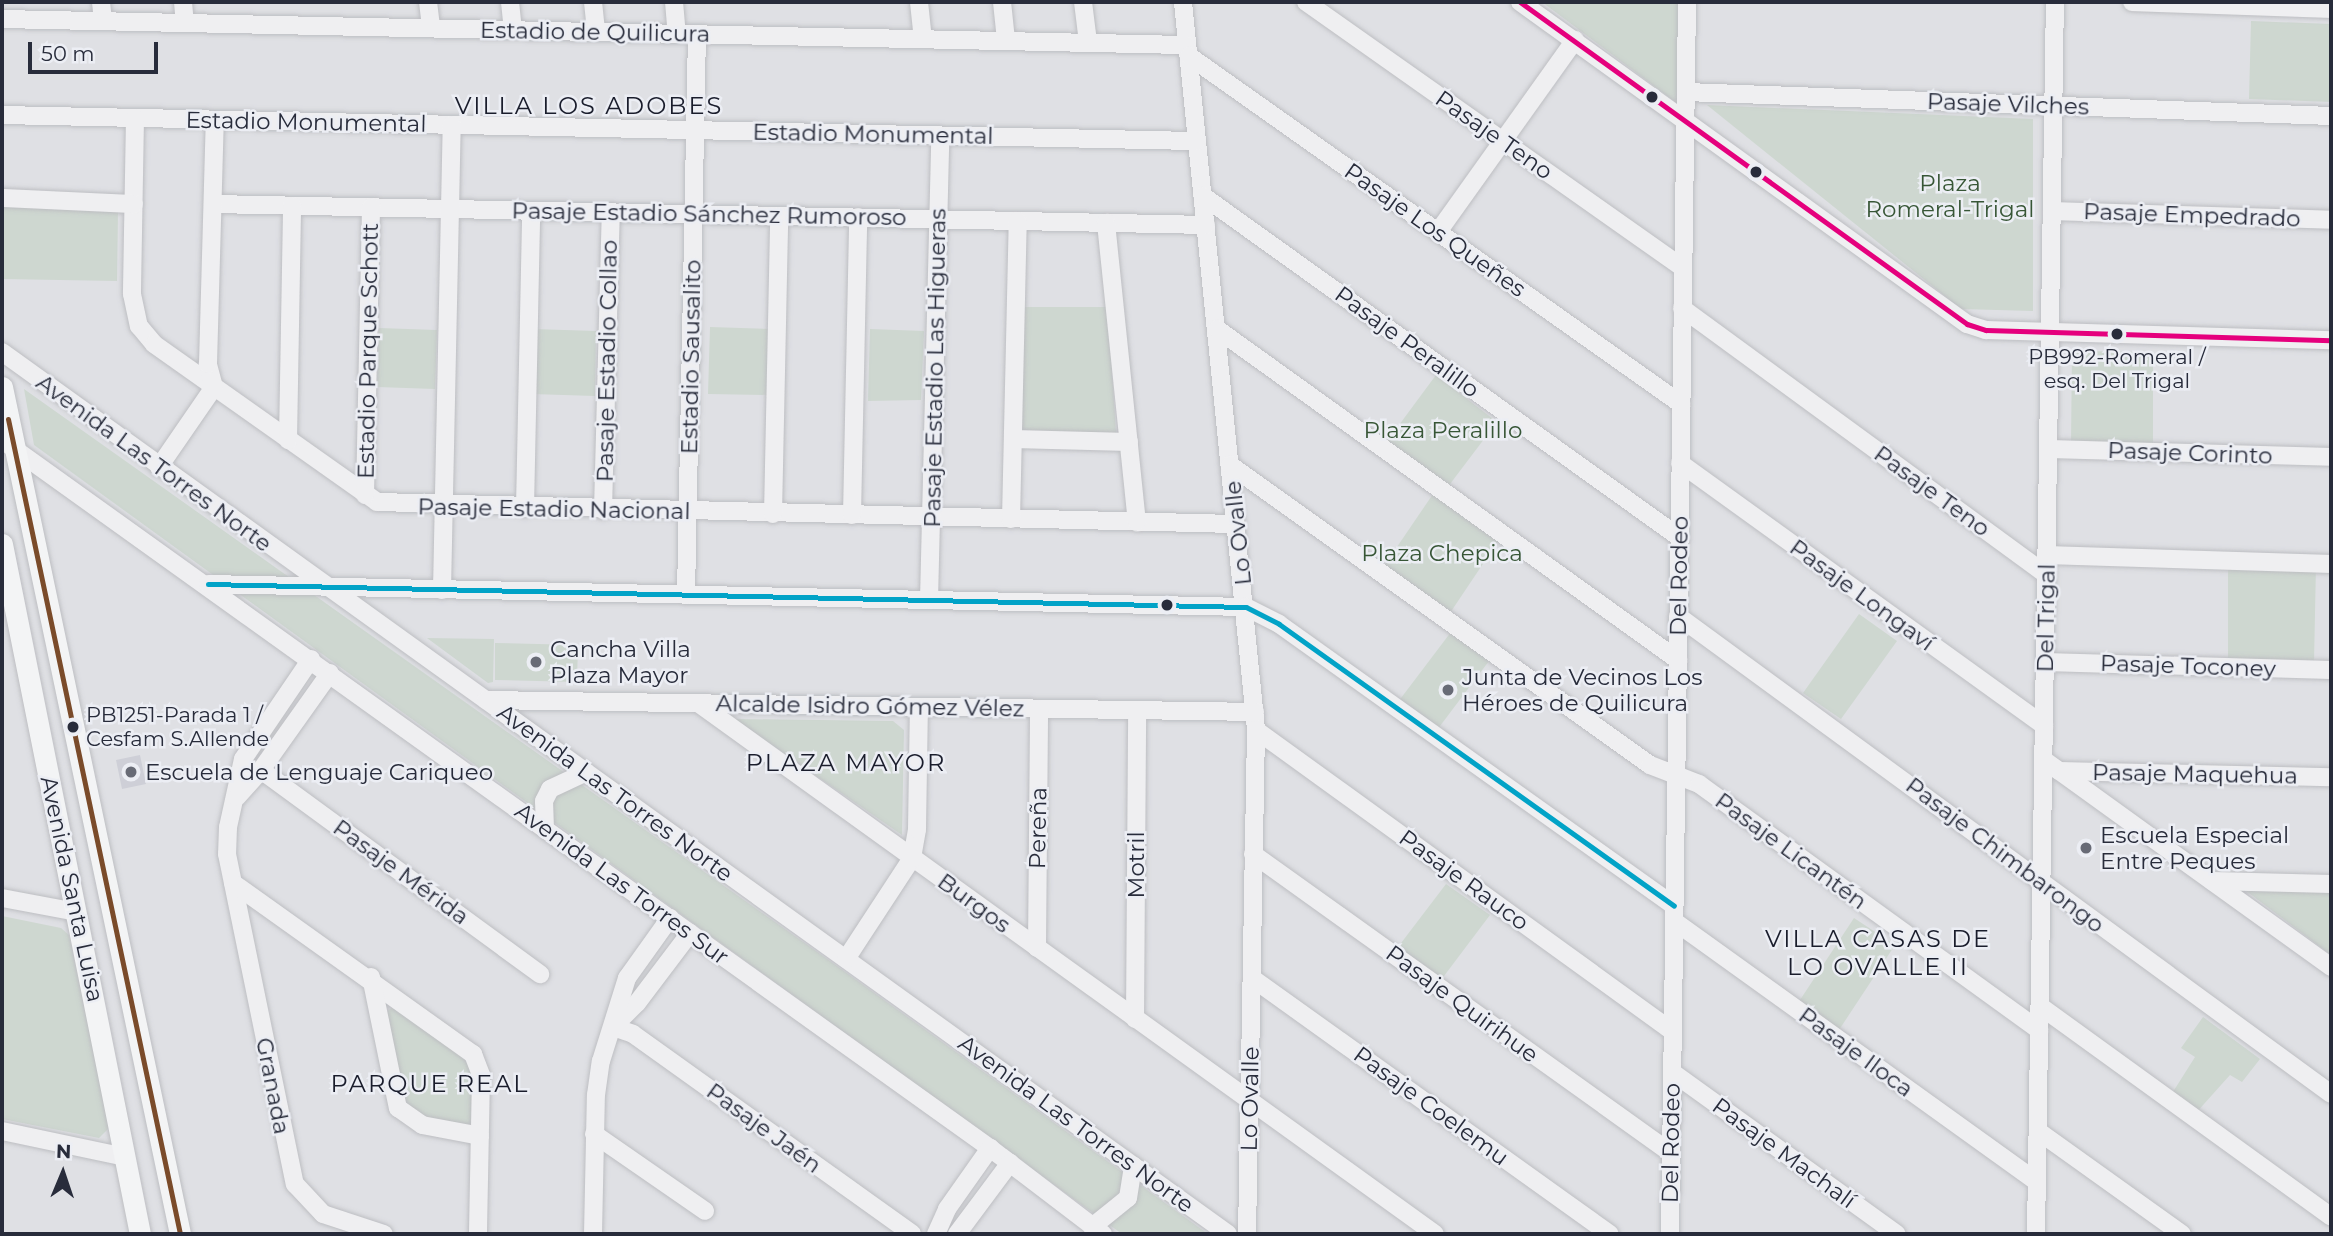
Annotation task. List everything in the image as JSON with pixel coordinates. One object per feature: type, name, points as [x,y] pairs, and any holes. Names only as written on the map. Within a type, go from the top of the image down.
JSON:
[{"type":"main road","name":"Avenida Santa Luisa","points":[[2,387],[8,444],[97,830],[180,1234]]},
{"type":"main road","name":"Avenida Santa Luisa","points":[[2,546],[140,1234]]},
{"type":"main road","points":[[62,838],[65,824],[73,820],[88,821],[97,830]]},
{"type":"street","points":[[101,2],[103,21]]},
{"type":"street","points":[[183,2],[185,23]]},
{"type":"street","points":[[428,2],[431,28]]},
{"type":"street","points":[[510,2],[513,30]]},
{"type":"street","points":[[593,2],[596,32]]},
{"type":"street","points":[[674,2],[677,34]]},
{"type":"street","points":[[919,2],[923,39]]},
{"type":"street","points":[[1002,2],[1006,41]]},
{"type":"street","points":[[1083,2],[1088,42]]},
{"type":"street","name":"Lo Ovalle","points":[[1183,2],[1256,721],[1247,1234]]},
{"type":"street","name":"Pasaje Teno","points":[[1306,2],[1683,268]]},
{"type":"street","points":[[1520,2],[1967,324],[1986,330],[2331,340]]},
{"type":"street","name":"Del Rodeo","points":[[1674,1231],[1671,1153],[1672,1031],[1687,2]]},
{"type":"street","name":"Del Trigal","points":[[2036,1234],[2056,2]]},
{"type":"street","points":[[2132,2],[2331,9]]},
{"type":"street","name":"Estadio de Quilicura","points":[[2,19],[21,11],[103,21],[1088,42],[1188,50]]},
{"type":"street","name":"Estadio Sausalito","points":[[686,595],[698,34]]},
{"type":"street","points":[[1438,232],[1575,40]]},
{"type":"street","name":"Pasaje Los Queñes","points":[[1188,50],[1681,404]]},
{"type":"street","name":"Pasaje Vilches","points":[[1686,92],[2331,116]]},
{"type":"street","name":"Estadio Monumental","points":[[2,115],[1198,141]]},
{"type":"street","name":"Pasaje Estadio Nacional","points":[[135,118],[132,305],[139,326],[154,344],[365,495],[391,505],[1236,524]]},
{"type":"street","points":[[159,467],[214,387],[208,364],[215,120]]},
{"type":"street","points":[[442,590],[452,125]]},
{"type":"street","name":"Pasaje Estadio Las Higueras","points":[[929,600],[940,136]]},
{"type":"street","name":"Pasaje Peralillo","points":[[1203,196],[1679,537]]},
{"type":"street","points":[[2,198],[134,204]]},
{"type":"street","name":"Pasaje Estadio Sánchez Rumoroso","points":[[213,204],[1206,225]]},
{"type":"street","points":[[288,440],[292,206]]},
{"type":"street","name":"Estadio Parque Schott","points":[[365,495],[371,207]]},
{"type":"street","points":[[524,508],[531,211]]},
{"type":"street","name":"Pasaje Empedrado","points":[[2052,211],[2331,220]]},
{"type":"street","name":"Pasaje Estadio Collao","points":[[603,510],[611,212]]},
{"type":"street","points":[[773,514],[779,216]]},
{"type":"street","points":[[852,516],[858,217]]},
{"type":"street","points":[[1011,519],[1018,221]]},
{"type":"street","points":[[1106,223],[1137,522]]},
{"type":"street","name":"Pasaje Teno","points":[[1682,308],[2047,575]]},
{"type":"street","points":[[1217,329],[1678,660]]},
{"type":"street","name":"Avenida Las Torres Norte","points":[[2,352],[1228,1234]]},
{"type":"street","points":[[1013,439],[1129,442]]},
{"type":"street","name":"Avenida Las Torres Sur","points":[[8,444],[208,584],[1010,1163],[1097,1231]]},
{"type":"street","name":"Pasaje Corinto","points":[[2049,449],[2331,457]]},
{"type":"street","name":"Pasaje Longaví","points":[[1680,463],[2044,726]]},
{"type":"street","name":"Pasaje Licantén","points":[[1230,465],[1650,765],[1699,784],[2039,1030]]},
{"type":"street","points":[[2047,555],[2331,564]]},
{"type":"street","points":[[208,584],[1246,607]]},
{"type":"street","name":"Pasaje Iloca","points":[[1246,607],[1279,624],[2037,1182]]},
{"type":"street","name":"Pasaje Chimbarongo","points":[[1678,616],[2331,1094]]},
{"type":"street","name":"Granada","points":[[310,659],[243,759],[226,845],[295,1184],[323,1214],[384,1234]]},
{"type":"street","name":"Pasaje Toconey","points":[[2045,662],[2331,670]]},
{"type":"street","name":"Granada","points":[[237,797],[261,770],[330,673]]},
{"type":"street","name":"Alcalde Isidro Gómez Vélez","points":[[486,700],[1137,710],[1256,721]]},
{"type":"street","name":"Burgos","points":[[698,704],[1435,1234]]},
{"type":"street","points":[[846,959],[912,858],[917,829],[919,707]]},
{"type":"street","name":"Pereña","points":[[1037,948],[1039,709]]},
{"type":"street","name":"Motril","points":[[1135,1019],[1137,710]]},
{"type":"street","name":"Pasaje Rauco","points":[[1256,721],[1672,1031]]},
{"type":"street","points":[[2044,760],[2331,967]]},
{"type":"street","name":"Pasaje Mérida","points":[[261,770],[540,974]]},
{"type":"street","name":"Pasaje Maquehua","points":[[2059,771],[2331,777]]},
{"type":"street","points":[[545,829],[544,801],[550,789],[586,772]]},
{"type":"street","name":"Pasaje Quirihue","points":[[1253,854],[1671,1153]]},
{"type":"street","points":[[2212,881],[2331,884]]},
{"type":"street","points":[[233,883],[371,977],[474,1054],[481,1075],[478,1234]]},
{"type":"street","points":[[2,898],[77,912]]},
{"type":"street","points":[[593,1234],[594,1134],[598,1078],[627,978],[670,918]]},
{"type":"street","points":[[613,1027],[645,993],[690,933]]},
{"type":"street","points":[[371,977],[398,1108],[422,1125],[480,1136]]},
{"type":"street","points":[[627,978],[634,990],[645,993]]},
{"type":"street","name":"Pasaje Coelemu","points":[[1252,978],[1610,1234]]},
{"type":"street","points":[[2040,1006],[2331,1217]]},
{"type":"street","name":"Pasaje Jaén","points":[[613,1027],[633,1034],[912,1234]]},
{"type":"street","name":"Pasaje Machalí","points":[[1672,1072],[1896,1234]]},
{"type":"street","points":[[2,1131],[125,1157]]},
{"type":"street","points":[[2038,1131],[2182,1234]]},
{"type":"street","points":[[594,1134],[705,1211]]},
{"type":"street","points":[[936,1234],[947,1209],[990,1149]]},
{"type":"street","points":[[957,1234],[1010,1163]]},
{"type":"street","points":[[1097,1231],[1128,1198],[1133,1165]]},
{"type":"shaded area","name":"Escuela de Lenguaje Cariqueo","points":[[140,755],[146,784],[122,789],[116,760]]},
{"type":"green space","points":[[1542,2],[1679,2],[1678,104]]},
{"type":"green space","points":[[2251,21],[2331,24],[2331,102],[2249,99]]},
{"type":"green space","name":"Plaza Romeral-Trigal","points":[[1707,105],[2033,119],[2033,311],[1961,309]]},
{"type":"green space","points":[[2,204],[118,209],[117,281],[2,279]]},
{"type":"green space","points":[[1021,307],[1108,307],[1116,433],[1018,430]]},
{"type":"green space","points":[[710,327],[772,329],[770,395],[708,394]]},
{"type":"green space","points":[[379,328],[437,330],[435,389],[377,387]]},
{"type":"green space","points":[[533,329],[596,331],[595,396],[532,394]]},
{"type":"green space","points":[[870,329],[924,331],[921,400],[868,401]]},
{"type":"green space","points":[[2072,351],[2153,352],[2153,444],[2071,444]]},
{"type":"green space","name":"Plaza Peralillo","points":[[1436,375],[1497,422],[1447,488],[1385,444]]},
{"type":"green space","points":[[24,389],[830,961],[1208,1234],[1122,1234],[34,445]]},
{"type":"green space","name":"Plaza Chepica","points":[[1433,494],[1499,540],[1450,613],[1384,566]]},
{"type":"green space","points":[[2316,565],[2314,662],[2228,659],[2228,566]]},
{"type":"green space","points":[[1859,614],[1897,641],[1841,719],[1803,693]]},
{"type":"green space","points":[[1451,632],[1489,661],[1437,730],[1398,702]]},
{"type":"green space","points":[[427,638],[494,639],[493,682],[488,683]]},
{"type":"green space","name":"Cancha Villa Plaza Mayor","points":[[495,643],[578,645],[577,682],[495,680]]},
{"type":"green space","points":[[734,719],[893,721],[904,730],[902,835]]},
{"type":"green space","points":[[1446,884],[1490,915],[1441,980],[1395,951]]},
{"type":"green space","points":[[2241,887],[2331,890],[2331,955]]},
{"type":"green space","points":[[2,916],[61,928],[69,935],[110,1127],[99,1138],[2,1119]]},
{"type":"green space","points":[[1854,918],[1895,945],[1839,1030],[1798,1003]]},
{"type":"green space","points":[[393,1007],[467,1055],[474,1070],[473,1121],[469,1125],[416,1115],[404,1108],[386,1012]]},
{"type":"green space","points":[[2203,1017],[2260,1059],[2242,1082],[2230,1075],[2195,1114],[2171,1095],[2195,1057],[2181,1048]]},
{"type":"transit line","points":[[1520,2],[1967,324],[1986,330],[2331,340]]},
{"type":"transit line","points":[[8,419],[180,1234]]},
{"type":"transit line","points":[[208,584],[1246,607],[1279,624],[1674,906]]},
{"type":"place","name":"PB992-Romeral / esq. Del Trigal","points":[[2117,334]]},
{"type":"place","name":"Cancha Villa Plaza Mayor","points":[[536,662]]},
{"type":"place","name":"Junta de Vecinos Los Héroes de Quilicura","points":[[1448,690]]},
{"type":"place","name":"PB1251-Parada 1 / Cesfam S.Allende","points":[[73,727]]},
{"type":"place","name":"Escuela de Lenguaje Cariqueo","points":[[131,772]]},
{"type":"place","name":"Escuela Especial Entre Peques","points":[[2086,848]]},
{"type":"district","name":"VILLA LOS ADOBES","points":[[589,106]]},
{"type":"district","name":"PLAZA MAYOR","points":[[846,763]]},
{"type":"district","name":"VILLA CASAS DE LO OVALLE II","points":[[1878,953]]},
{"type":"district","name":"PARQUE REAL","points":[[430,1084]]}]
